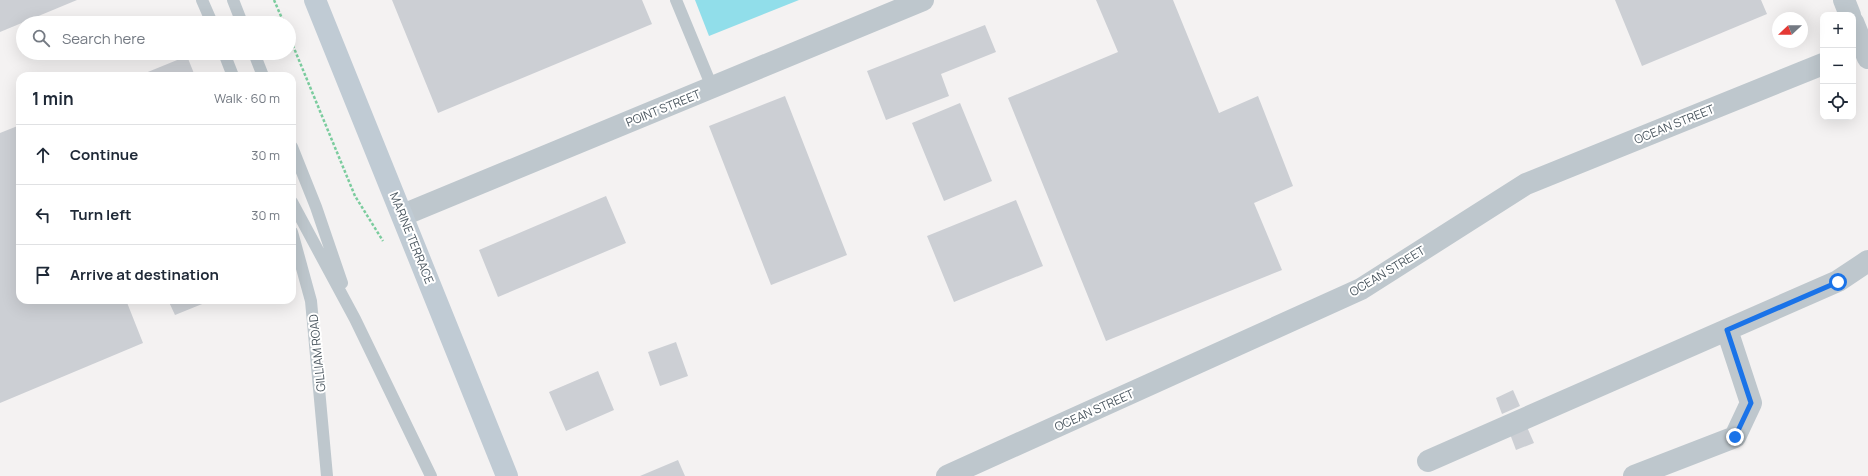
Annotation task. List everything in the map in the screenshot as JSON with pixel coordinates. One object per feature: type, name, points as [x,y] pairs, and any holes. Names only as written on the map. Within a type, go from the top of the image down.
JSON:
[{"type":"main road","name":"MARINE TERRACE","points":[[315,0],[507,476]]},
{"type":"street","name":"POINT STREET","points":[[403,215],[923,0]]},
{"type":"street","points":[[1844,0],[1849,12]]},
{"type":"street","points":[[1856,34],[1861,53]]},
{"type":"street","name":"OCEAN STREET","points":[[947,476],[1361,289],[1526,184],[1820,65]]},
{"type":"street","points":[[1428,461],[1838,282],[1868,261]]},
{"type":"street","points":[[1634,476],[1735,437],[1751,403],[1727,330]]},
{"type":"lane","points":[[202,0],[209,16]]},
{"type":"lane","points":[[233,0],[239,16]]},
{"type":"lane","points":[[676,0],[712,88]]},
{"type":"lane","points":[[227,60],[232,72]]},
{"type":"lane","points":[[257,60],[261,72]]},
{"type":"lane","points":[[296,157],[316,207],[355,319]]},
{"type":"lane","points":[[296,209],[355,319],[432,476]]},
{"type":"lane","name":"GILLIAM ROAD","points":[[296,244],[311,301],[327,476]]},
{"type":"path","points":[[274,0],[281,16]]},
{"type":"path","points":[[296,53],[355,196],[386,246]]},
{"type":"water","points":[[695,0],[799,0],[709,36]]},
{"type":"building","points":[[0,0],[77,0],[38,16],[16,16],[16,25],[0,32]]},
{"type":"building","points":[[392,0],[642,0],[652,24],[438,113]]},
{"type":"building","points":[[1096,0],[1173,0],[1219,113],[1258,96],[1293,186],[1254,203],[1282,270],[1106,341],[1008,98],[1118,52]]},
{"type":"building","points":[[1615,0],[1761,0],[1767,14],[1642,66]]},
{"type":"building","points":[[985,25],[996,52],[941,74],[949,96],[886,120],[867,71]]},
{"type":"building","points":[[177,60],[189,60],[193,72],[148,72]]},
{"type":"building","points":[[785,96],[847,255],[771,285],[709,126]]},
{"type":"building","points":[[960,103],[992,181],[944,201],[912,123]]},
{"type":"building","points":[[16,127],[16,304],[128,304],[143,343],[0,403],[0,133]]},
{"type":"building","points":[[606,196],[626,243],[498,297],[479,250]]},
{"type":"building","points":[[1016,200],[1043,266],[954,302],[927,236]]},
{"type":"building","points":[[170,304],[202,304],[175,315]]},
{"type":"building","points":[[676,342],[688,376],[660,386],[648,352]]},
{"type":"building","points":[[598,371],[614,410],[566,431],[549,392]]},
{"type":"building","points":[[1513,390],[1520,406],[1502,414],[1496,398]]},
{"type":"building","points":[[1527,427],[1534,443],[1516,450],[1510,434]]},
{"type":"building","points":[[678,460],[685,476],[640,476]]},
{"type":"route","points":[[1735,437],[1751,403],[1727,330],[1838,282]]}]
